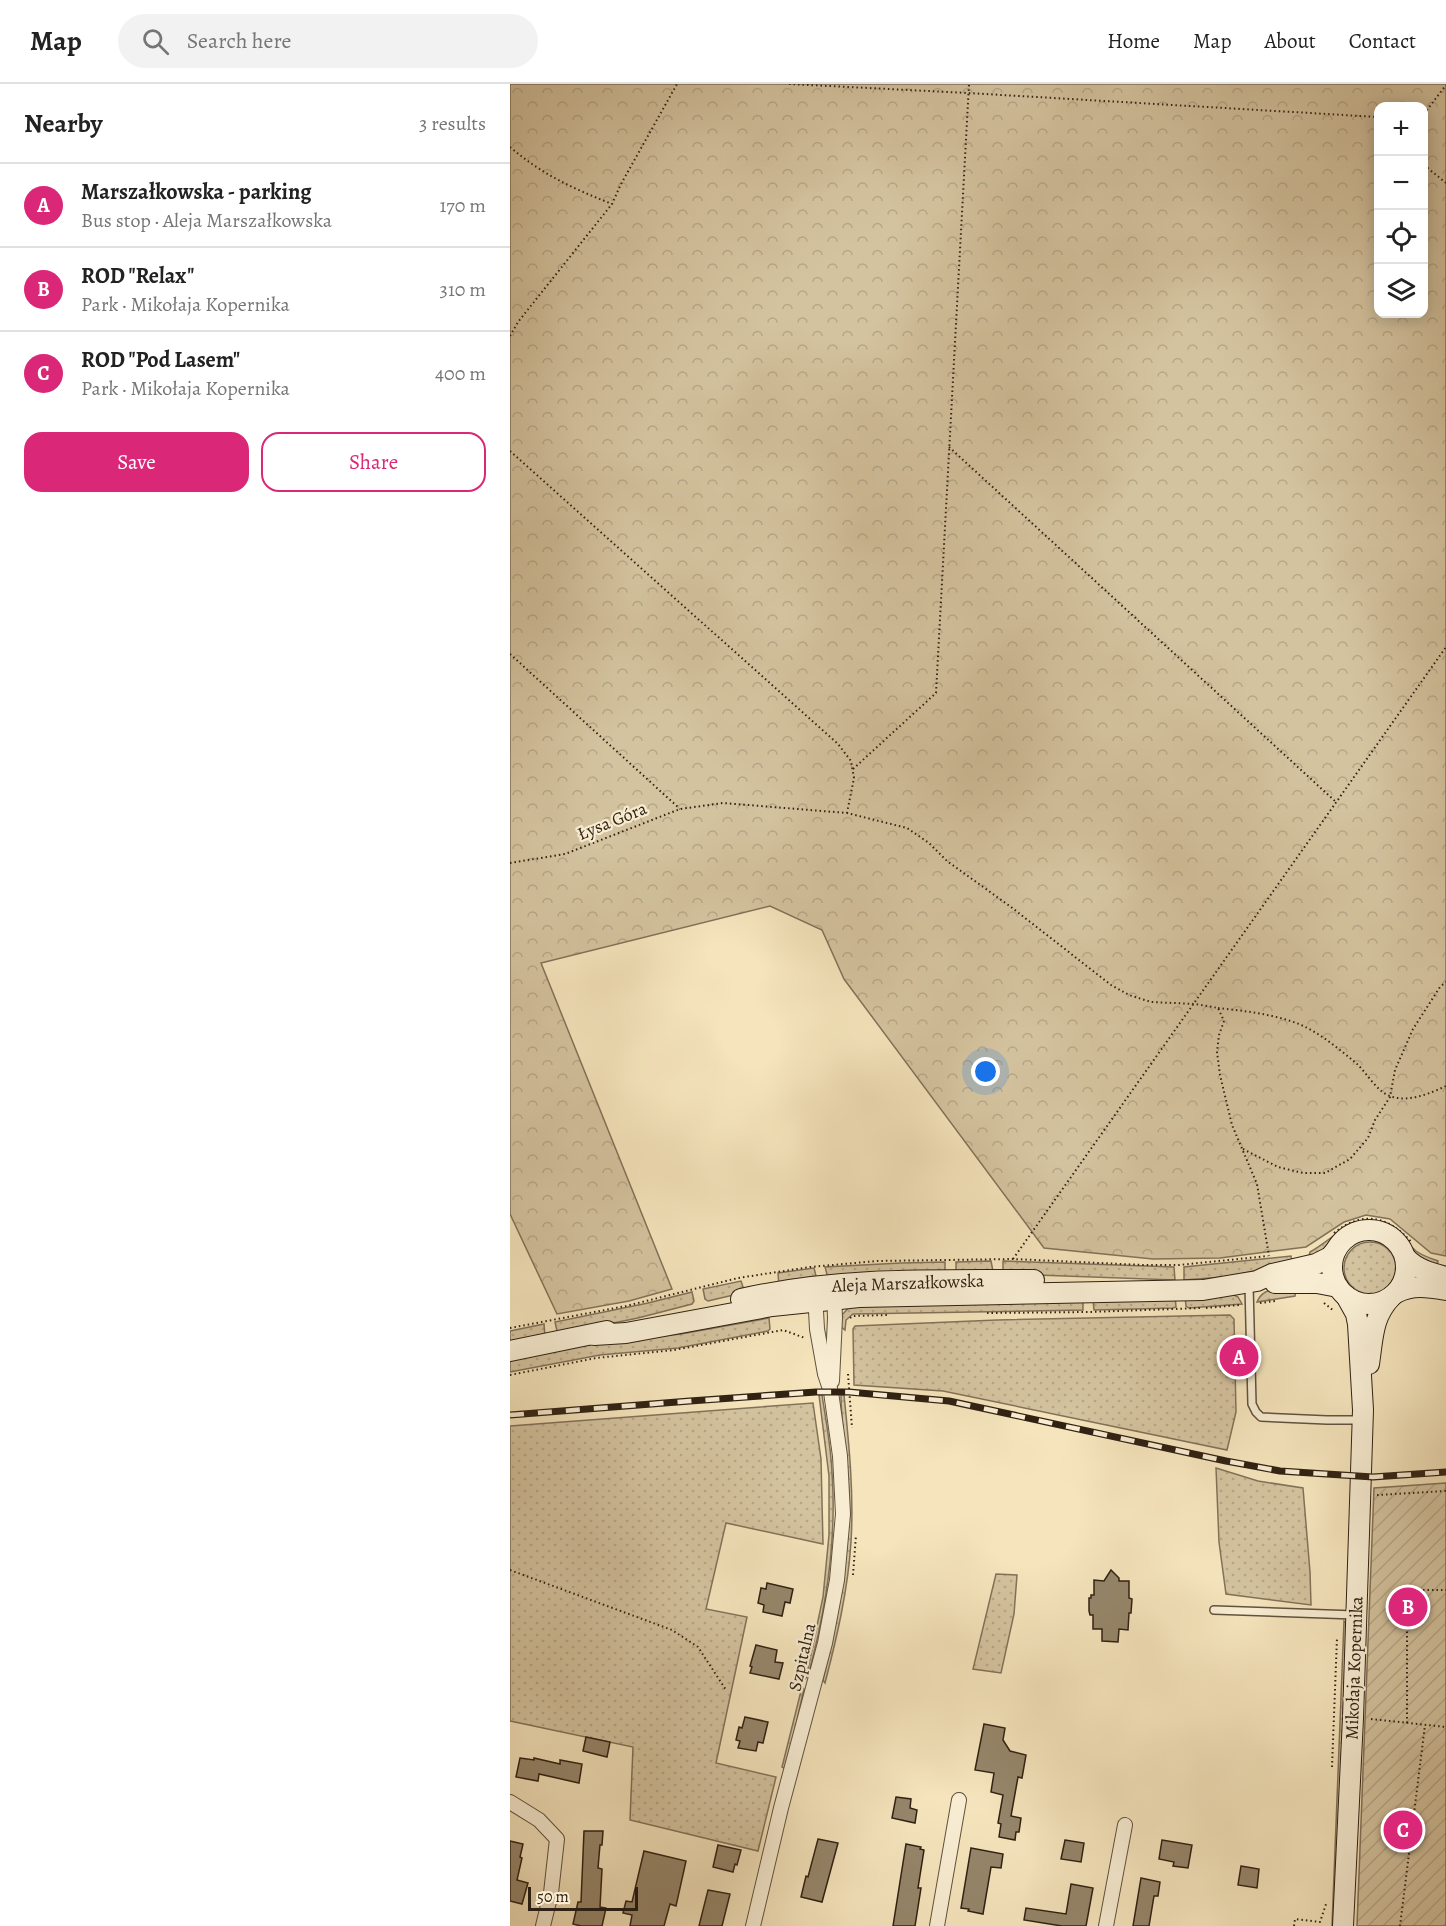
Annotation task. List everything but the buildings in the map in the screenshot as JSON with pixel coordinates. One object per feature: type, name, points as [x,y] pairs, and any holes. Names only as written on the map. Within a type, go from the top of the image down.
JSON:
[{"type":"main road","points":[[1394,1295],[1404,1282],[1407,1272],[1406,1258],[1402,1248],[1394,1238],[1371,1229],[1347,1236],[1338,1245],[1333,1256],[1332,1269],[1340,1298],[1369,1304],[1380,1303],[1394,1295],[1403,1289],[1414,1286],[1446,1290]]},
{"type":"main road","name":"Aleja Marszałkowska","points":[[510,1351],[594,1335],[770,1292],[910,1295],[1192,1290],[1253,1281],[1272,1274],[1316,1264],[1330,1257],[1336,1250]]},
{"type":"main road","points":[[1406,1258],[1420,1268],[1446,1277]]},
{"type":"main road","name":"Aleja Marszałkowska","points":[[1253,1281],[1317,1283],[1340,1298]]},
{"type":"main road","name":"Mikołaja Kopernika","points":[[1343,1926],[1353,1718],[1346,1614],[1363,1415],[1375,1320],[1379,1311],[1394,1295]]},
{"type":"main road","name":"Mikołaja Kopernika","points":[[1340,1298],[1356,1314],[1358,1324],[1363,1415]]},
{"type":"street","name":"Szpitalna","points":[[825,1292],[818,1338],[831,1392]]},
{"type":"street","name":"Szpitalna","points":[[753,1926],[781,1808],[825,1643],[837,1580],[843,1514],[840,1456],[831,1392],[825,1292]]},
{"type":"street","points":[[937,1926],[959,1800]]},
{"type":"street","points":[[510,1802],[539,1820],[557,1839],[551,1893],[543,1926]]},
{"type":"street","points":[[1106,1926],[1125,1825]]},
{"type":"lane","points":[[1253,1281],[1250,1305],[1252,1404],[1256,1412],[1261,1417],[1327,1420],[1363,1415]]},
{"type":"lane","points":[[1214,1610],[1346,1614]]},
{"type":"path","points":[[510,336],[518,322],[612,204],[677,84]]},
{"type":"path","points":[[789,84],[1374,117]]},
{"type":"path","points":[[853,769],[936,693],[969,84]]},
{"type":"path","points":[[1428,109],[1446,85]]},
{"type":"path","points":[[510,147],[533,167],[573,189],[612,204]]},
{"type":"path","points":[[1428,168],[1446,183]]},
{"type":"path","points":[[949,447],[1336,802]]},
{"type":"path","points":[[510,451],[838,744],[851,761],[853,769],[854,778],[847,813]]},
{"type":"path","points":[[1013,1259],[1446,647]]},
{"type":"path","points":[[510,654],[680,809]]},
{"type":"path","name":"Łysa Góra","points":[[510,863],[565,854],[680,809],[723,803],[847,813],[908,828],[929,843],[947,861],[1011,907],[1111,985],[1129,995],[1151,1002],[1195,1004],[1266,1014],[1300,1025],[1337,1048],[1361,1067],[1374,1084],[1390,1097]]},
{"type":"path","points":[[1243,1149],[1278,1167],[1303,1173],[1325,1173],[1350,1159],[1368,1138],[1375,1120],[1390,1097],[1395,1070],[1413,1029],[1440,987],[1446,982]]},
{"type":"path","points":[[1218,1008],[1224,1021],[1217,1052],[1220,1075],[1232,1125],[1257,1184],[1270,1256]]},
{"type":"path","points":[[1390,1097],[1404,1100],[1446,1086]]},
{"type":"path","points":[[1318,1299],[1340,1298]]},
{"type":"path","points":[[988,1313],[1181,1310],[1250,1305],[1281,1300]]},
{"type":"path","points":[[848,1322],[854,1316],[895,1315]]},
{"type":"path","points":[[510,1375],[596,1358],[674,1350],[783,1330],[807,1338],[818,1338]]},
{"type":"path","points":[[1374,1496],[1446,1491]]},
{"type":"path","points":[[510,1570],[672,1630],[698,1647],[726,1690]]},
{"type":"path","points":[[1407,1723],[1407,1598],[1416,1590],[1446,1590]]},
{"type":"path","points":[[1332,1774],[1346,1614]]},
{"type":"path","points":[[1365,1719],[1446,1727]]},
{"type":"path","points":[[1400,1926],[1425,1725]]},
{"type":"path","points":[[1294,1926],[1295,1919],[1320,1922],[1326,1902]]},
{"type":"green space","points":[[510,84],[1446,84],[1446,1256],[1431,1253],[1390,1219],[1366,1215],[1344,1222],[1306,1247],[1220,1258],[1153,1259],[1044,1248],[844,979],[822,930],[770,906],[541,963],[672,1289],[629,1301],[557,1314],[510,1214]]},
{"type":"green space","points":[[1374,1221],[1394,1229],[1416,1251],[1438,1261],[1436,1269],[1414,1257],[1395,1232],[1378,1224],[1369,1223],[1357,1225],[1343,1232],[1327,1251],[1309,1256],[1310,1252],[1347,1227]]},
{"type":"green space","points":[[1370,1242],[1380,1244],[1388,1250],[1394,1258],[1396,1268],[1394,1278],[1388,1286],[1380,1292],[1370,1294],[1360,1292],[1352,1286],[1346,1278],[1344,1268],[1346,1258],[1352,1250],[1360,1244]]},
{"type":"green space","points":[[1291,1256],[1292,1264],[1223,1277],[1184,1280],[1184,1267]]},
{"type":"green space","points":[[991,1261],[993,1271],[956,1272],[956,1262]]},
{"type":"green space","points":[[1003,1261],[1174,1267],[1175,1280],[1006,1274],[1003,1270]]},
{"type":"green space","points":[[945,1262],[945,1272],[828,1278],[825,1267],[901,1263]]},
{"type":"green space","points":[[814,1268],[816,1276],[814,1280],[779,1286],[778,1273]]},
{"type":"green space","points":[[741,1281],[744,1290],[742,1293],[708,1301],[705,1299],[703,1289]]},
{"type":"green space","points":[[1296,1288],[1295,1296],[1257,1302],[1268,1291]]},
{"type":"green space","points":[[692,1292],[694,1301],[692,1304],[559,1334],[557,1331],[555,1322]]},
{"type":"green space","points":[[1232,1294],[1238,1297],[1242,1304],[1189,1308],[1186,1306],[1185,1296]]},
{"type":"green space","points":[[1175,1296],[1176,1307],[1173,1308],[1094,1310],[1093,1300]]},
{"type":"green space","points":[[1083,1301],[1083,1310],[853,1314],[846,1320],[845,1330],[840,1326],[842,1315],[851,1305]]},
{"type":"green space","points":[[1230,1315],[1234,1319],[1236,1412],[1227,1450],[943,1391],[854,1385],[853,1329],[855,1326],[997,1320]]},
{"type":"green space","points":[[769,1318],[770,1329],[768,1331],[678,1348],[600,1355],[510,1372],[510,1360],[598,1343],[681,1334]]},
{"type":"green space","points":[[544,1324],[545,1336],[510,1343],[510,1331]]},
{"type":"green space","points":[[819,1395],[822,1395],[831,1454],[833,1525],[825,1601],[806,1678],[823,1597],[829,1535],[829,1476]]},
{"type":"green space","points":[[841,1395],[844,1395],[850,1468],[851,1542],[841,1613],[825,1683],[823,1680],[841,1594],[848,1528],[849,1492]]},
{"type":"green space","points":[[813,1403],[821,1459],[823,1544],[726,1523],[706,1609],[747,1617],[716,1763],[776,1777],[758,1851],[630,1820],[633,1747],[510,1721],[510,1426]]},
{"type":"green space","points":[[1216,1468],[1258,1481],[1303,1488],[1311,1605],[1226,1594],[1219,1542]]},
{"type":"green space","points":[[1446,1483],[1446,1926],[1357,1926],[1374,1488]]},
{"type":"green space","points":[[996,1574],[1017,1575],[1014,1614],[1001,1673],[973,1669]]},
{"type":"green space","points":[[1344,1621],[1347,1624],[1335,1926],[1332,1926]]},
{"type":"green space","points":[[802,1687],[804,1689],[786,1769],[782,1767]]},
{"type":"railway","points":[[510,1415],[816,1392],[849,1392],[949,1401],[1280,1471],[1373,1477],[1446,1472]]},
{"type":"place","name":"Marszałkowska - parking","points":[[1239,1357]]},
{"type":"place","name":"ROD \"Relax\"","points":[[1408,1607]]},
{"type":"place","name":"ROD \"Pod Lasem\"","points":[[1403,1830]]}]
